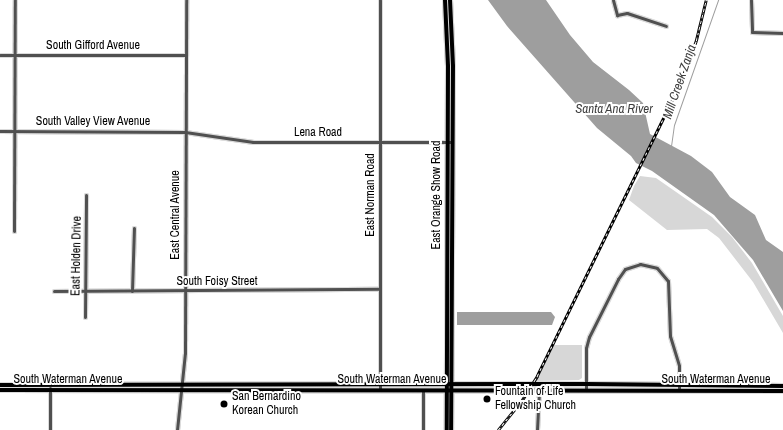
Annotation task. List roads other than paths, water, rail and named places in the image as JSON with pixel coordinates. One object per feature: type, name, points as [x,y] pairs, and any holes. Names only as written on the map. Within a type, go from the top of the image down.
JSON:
[{"type":"main road","name":"East Orange Show Road","points":[[445,0],[449,35]]},
{"type":"main road","name":"East Orange Show Road","points":[[449,390],[450,0]]},
{"type":"main road","name":"South Waterman Avenue","points":[[0,385],[130,384],[380,387],[423,390],[778,388],[783,386]]},
{"type":"main road","points":[[109,390],[110,387],[130,384]]},
{"type":"main road","name":"South Waterman Avenue","points":[[0,390],[182,390],[380,387],[449,384],[586,384],[679,388]]},
{"type":"main road","name":"South Waterman Avenue","points":[[778,388],[783,391]]},
{"type":"main road","points":[[447,430],[449,390]]},
{"type":"main road","points":[[449,390],[451,430]]},
{"type":"street","points":[[14,231],[15,0]]},
{"type":"street","name":"East Central Avenue","points":[[177,430],[183,385],[185,291],[186,0]]},
{"type":"street","name":"East Norman Road","points":[[380,0],[380,387]]},
{"type":"street","points":[[613,0],[617,15],[627,13],[666,26]]},
{"type":"street","points":[[751,0],[752,32],[783,33]]},
{"type":"street","name":"South Gifford Avenue","points":[[0,55],[185,55]]},
{"type":"street","name":"South Valley View Avenue","points":[[0,131],[185,132]]},
{"type":"street","name":"Lena Road","points":[[185,132],[253,142],[450,142]]},
{"type":"street","name":"East Holden Drive","points":[[85,317],[86,195]]},
{"type":"street","points":[[132,291],[134,228]]},
{"type":"street","points":[[586,389],[586,348],[589,337],[618,279],[632,266],[651,265],[662,272],[668,282],[670,336],[678,360],[679,388]]},
{"type":"street","name":"South Foisy Street","points":[[54,291],[380,290]]},
{"type":"street","points":[[50,385],[50,430]]},
{"type":"street","points":[[423,390],[423,430]]},
{"type":"street","points":[[537,430],[539,390]]},
{"type":"water","name":"Santa Ana River","points":[[488,0],[546,0],[570,35],[593,62],[643,103],[650,134],[691,156],[712,172],[730,197],[755,215],[766,240],[783,252],[783,311],[753,260],[714,215],[652,171],[636,163],[631,156],[597,128],[507,26]]},
{"type":"water","points":[[457,312],[551,312],[555,317],[552,325],[457,325]]},
{"type":"waterway","name":"Mill Creek Zanja","points":[[671,146],[674,125],[718,0]]},
{"type":"railway","points":[[498,430],[521,402],[537,376],[680,84],[696,41],[706,0]]},
{"type":"place","name":"Fountain of Life Fellowship Church","points":[[487,399]]},
{"type":"place","name":"San Bernardino Korean Church","points":[[224,404]]}]
